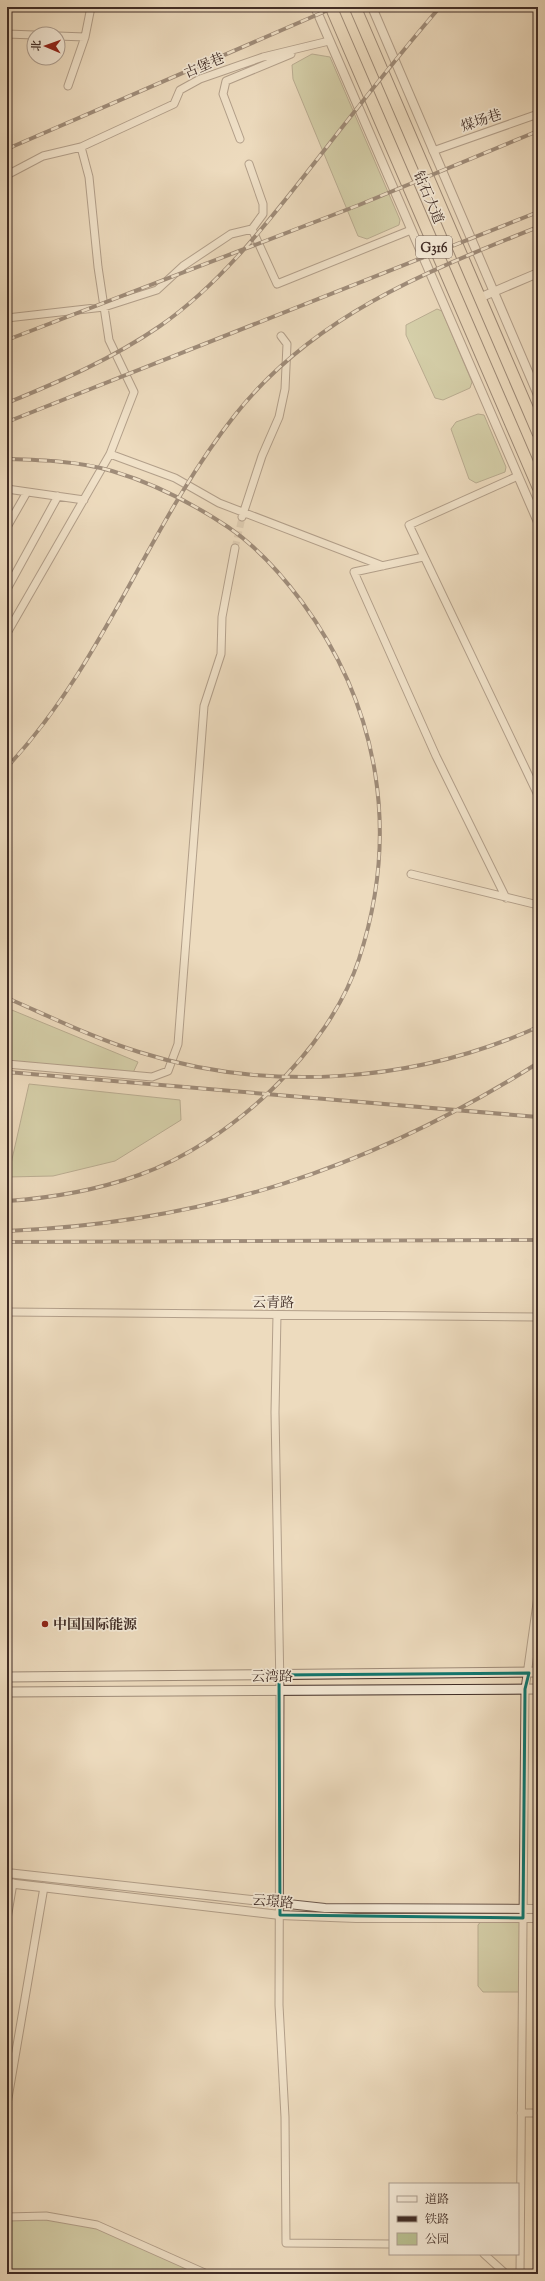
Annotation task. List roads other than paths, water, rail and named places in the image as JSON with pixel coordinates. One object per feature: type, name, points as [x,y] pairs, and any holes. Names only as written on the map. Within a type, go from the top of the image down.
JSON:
[{"type":"highway","name":"钻石大道","points":[[331,7],[538,487]]},
{"type":"highway","name":"钻石大道","points":[[355,7],[538,433]]},
{"type":"main road","name":"云湾路","points":[[7,1678],[534,1673]]},
{"type":"main road","name":"云湾路","points":[[7,1692],[280,1689],[538,1689]]},
{"type":"street","points":[[68,86],[84,37],[91,7]]},
{"type":"street","points":[[315,7],[538,522]]},
{"type":"street","points":[[372,7],[538,395]]},
{"type":"street","points":[[7,34],[26,35]]},
{"type":"street","points":[[66,36],[84,37]]},
{"type":"street","name":"古堡巷","points":[[7,175],[43,156],[81,147],[174,104],[180,90],[200,79],[263,57],[329,41]]},
{"type":"street","points":[[240,139],[223,94],[226,81],[313,46]]},
{"type":"street","name":"煤场巷","points":[[433,151],[538,114]]},
{"type":"street","points":[[7,633],[110,454],[134,392],[109,340],[98,267],[89,178],[81,147]]},
{"type":"street","points":[[7,318],[104,307],[157,290],[183,266],[231,234],[252,229],[263,214],[263,204],[249,164]]},
{"type":"street","points":[[252,229],[276,284],[411,230]]},
{"type":"street","points":[[479,298],[538,273]]},
{"type":"street","points":[[243,515],[262,456],[279,417],[285,389],[287,344],[281,336]]},
{"type":"street","points":[[510,369],[524,362]]},
{"type":"street","points":[[508,451],[520,446]]},
{"type":"street","points":[[110,454],[175,478],[243,515],[383,566]]},
{"type":"street","points":[[518,476],[409,525],[538,795]]},
{"type":"street","points":[[7,489],[84,500]]},
{"type":"street","points":[[7,527],[27,492]]},
{"type":"street","points":[[7,589],[58,496]]},
{"type":"street","points":[[7,1064],[152,1077],[168,1071],[178,1044],[204,706],[221,654],[222,617],[235,548]]},
{"type":"street","points":[[423,557],[354,572],[436,756],[506,898]]},
{"type":"street","points":[[411,874],[538,905]]},
{"type":"street","name":"云青路","points":[[7,1312],[538,1317]]},
{"type":"street","points":[[277,1315],[275,1412],[280,1675],[279,2005],[285,2117],[286,2243],[389,2244]]},
{"type":"street","points":[[520,2274],[525,1689],[534,1673],[538,1596]]},
{"type":"street","name":"云璟路","points":[[7,1873],[325,1908],[538,1909]]},
{"type":"street","points":[[7,1919],[10,1883]]},
{"type":"street","name":"云璟路","points":[[10,1883],[280,1915],[356,1918],[538,1918]]},
{"type":"street","points":[[7,2104],[44,1887]]},
{"type":"street","points":[[521,2113],[538,2113]]},
{"type":"street","points":[[7,2217],[46,2216],[97,2225],[207,2274]]},
{"type":"street","points":[[485,2255],[506,2274]]},
{"type":"tunnel","points":[[235,548],[242,518]]},
{"type":"railway","points":[[7,149],[335,7]]},
{"type":"railway","points":[[7,403],[66,378],[123,349],[160,326],[202,292],[240,254],[257,234],[389,68],[440,7]]},
{"type":"railway","points":[[7,340],[359,205],[538,131]]},
{"type":"railway","points":[[7,422],[538,212]]},
{"type":"railway","points":[[7,767],[41,727],[71,684],[99,639],[176,502],[204,457],[235,415],[266,380],[299,350],[335,324],[373,301],[454,261],[538,227]]},
{"type":"railway","points":[[7,459],[86,465],[112,471],[142,481],[172,494],[214,518],[249,543],[277,571],[302,602],[329,643],[350,685],[365,729],[375,773],[380,819],[378,865],[372,912],[359,959],[345,993],[325,1027],[300,1059],[272,1090],[241,1117],[208,1141],[173,1160],[139,1175],[91,1189],[41,1198],[7,1201]]},
{"type":"railway","points":[[7,998],[89,1034],[139,1052],[188,1065],[238,1073],[289,1077],[340,1076],[391,1070],[441,1060],[491,1046],[538,1027]]},
{"type":"railway","points":[[7,1231],[80,1226],[150,1216],[218,1202],[284,1183],[349,1160],[412,1132],[475,1100],[538,1063]]},
{"type":"railway","points":[[7,1072],[538,1117]]},
{"type":"railway","points":[[7,1242],[538,1240]]},
{"type":"place","name":"中国国际能源","points":[[45,1624]]}]
